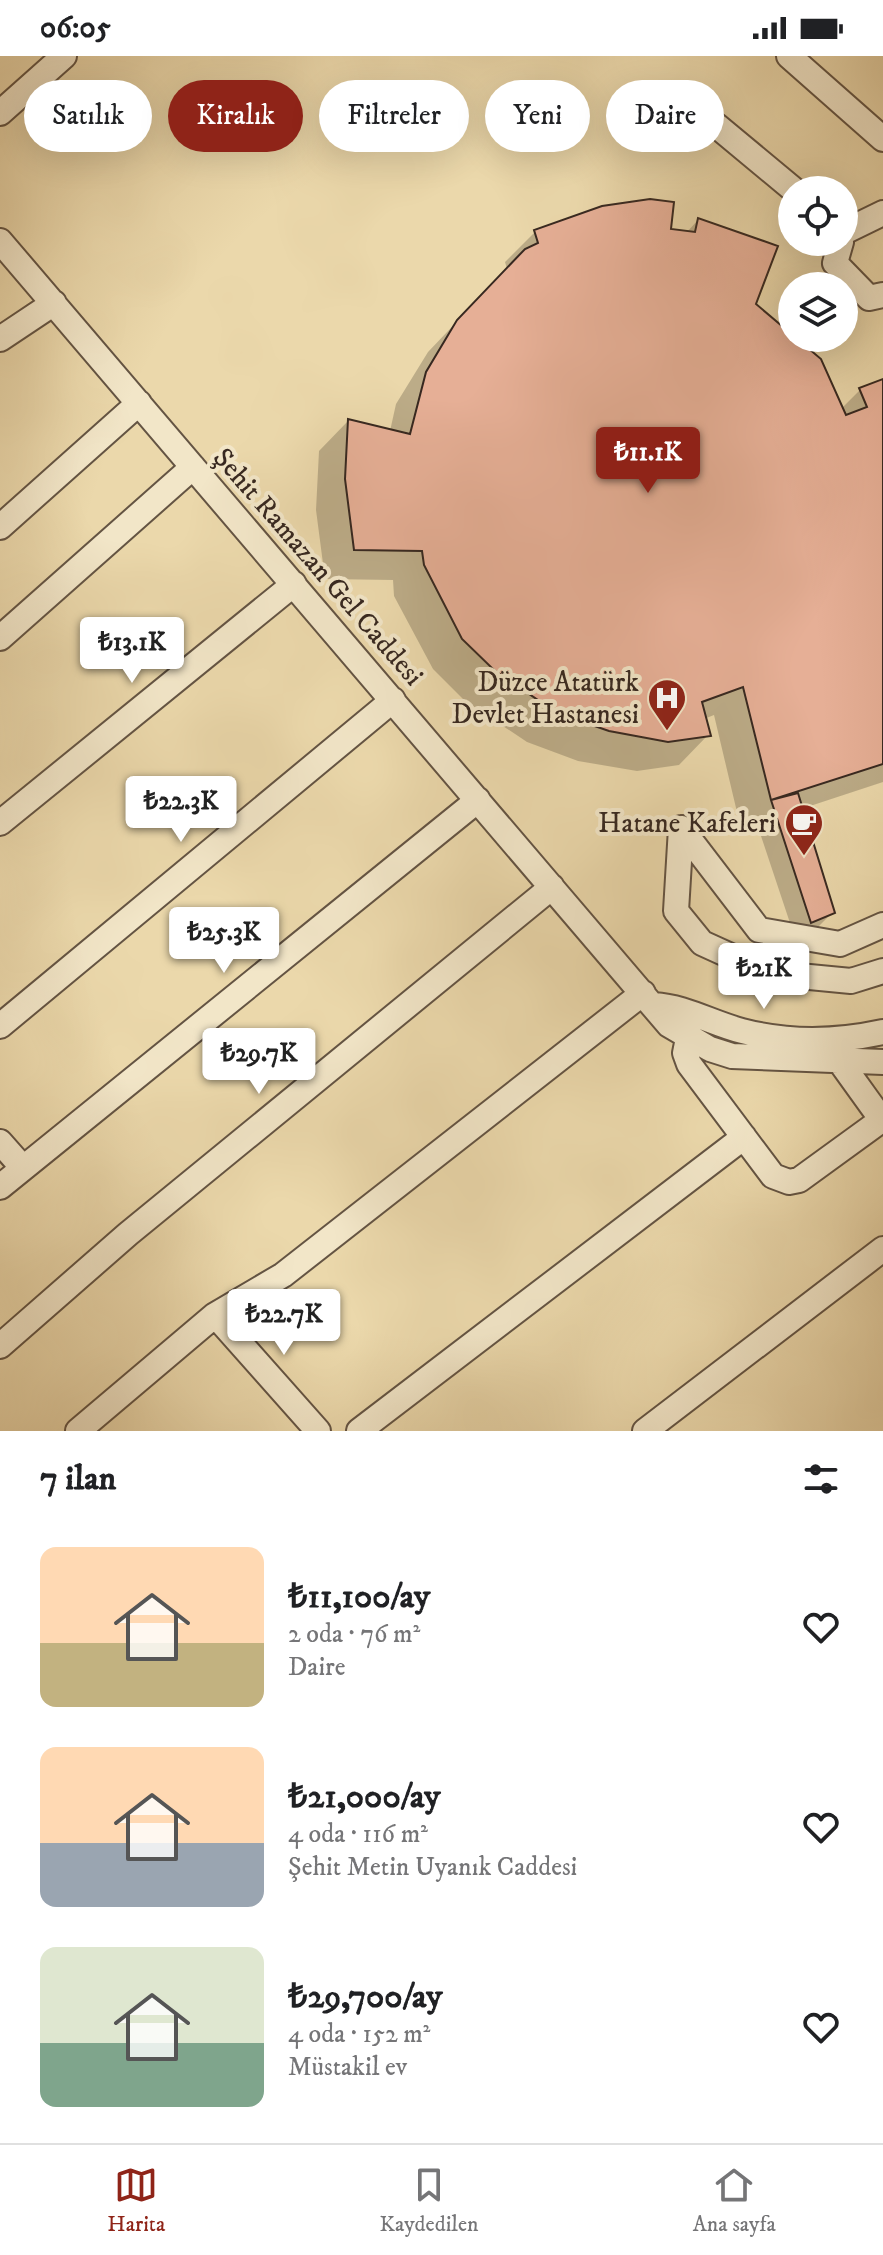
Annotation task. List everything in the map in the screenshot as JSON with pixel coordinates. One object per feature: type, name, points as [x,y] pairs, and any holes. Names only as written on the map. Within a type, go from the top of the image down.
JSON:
[{"type":"street","points":[[0,113],[64,56]]},
{"type":"street","points":[[789,56],[883,139]]},
{"type":"street","points":[[724,132],[778,177]]},
{"type":"street","points":[[858,225],[883,213]]},
{"type":"street","name":"Şehit Ramazan Gel Caddesi","points":[[0,241],[669,1025],[688,1038]]},
{"type":"street","points":[[837,256],[835,263],[869,298],[883,295]]},
{"type":"street","points":[[0,339],[54,303]]},
{"type":"street","points":[[0,527],[139,403]]},
{"type":"street","points":[[0,638],[193,467]]},
{"type":"street","points":[[0,823],[294,584]]},
{"type":"street","points":[[0,1026],[393,700]]},
{"type":"street","points":[[0,1187],[478,800]]},
{"type":"street","points":[[883,925],[840,944],[759,930],[681,828],[676,911],[702,943],[768,973],[851,981],[883,971]]},
{"type":"street","points":[[0,1346],[128,1234],[552,887]]},
{"type":"street","points":[[78,1431],[215,1315],[283,1275],[649,999],[679,1007],[709,1021],[768,1036],[822,1040],[883,1032]]},
{"type":"street","points":[[841,1063],[883,1119],[799,1180],[789,1182],[773,1176],[689,1064],[685,1053],[688,1038],[732,1056],[841,1063],[883,1062]]},
{"type":"street","points":[[359,1431],[744,1137]]},
{"type":"street","points":[[0,1142],[23,1168]]},
{"type":"street","points":[[645,1431],[883,1249]]},
{"type":"street","points":[[215,1315],[318,1431]]},
{"type":"building","name":"Düzce Atatürk Devlet Hastanesi","points":[[650,199],[674,202],[671,229],[695,232],[698,218],[778,246],[756,304],[778,323],[778,352],[813,352],[821,359],[846,415],[867,407],[859,388],[883,379],[883,764],[771,800],[743,687],[702,702],[711,736],[668,742],[609,731],[557,713],[494,670],[462,639],[424,565],[422,551],[354,550],[345,479],[348,419],[410,434],[426,372],[457,320],[525,249],[538,243],[534,230],[602,206]]},
{"type":"building","name":"Hatane Kafeleri","points":[[798,793],[835,913],[811,923],[771,800]]},
{"type":"place","name":"Düzce Atatürk Devlet Hastanesi","points":[[667,732]]},
{"type":"place","name":"Hatane Kafeleri","points":[[804,857]]}]
